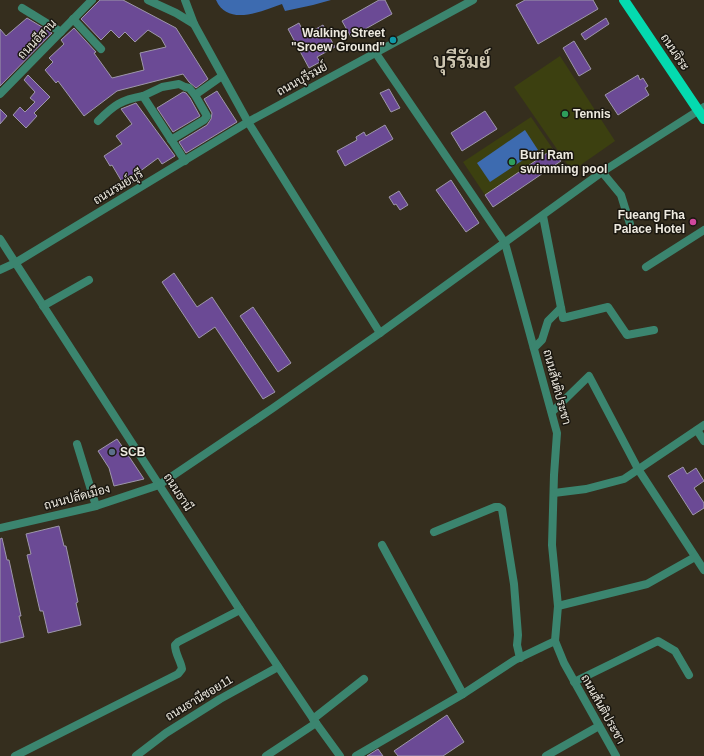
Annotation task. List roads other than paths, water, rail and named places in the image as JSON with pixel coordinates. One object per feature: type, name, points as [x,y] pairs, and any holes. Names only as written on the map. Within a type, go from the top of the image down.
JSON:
[{"type":"main road","name":"ถนนจิระ","points":[[624,0],[701,108],[704,119]]},
{"type":"street","name":"ถนนอีสาน","points":[[0,94],[92,0]]},
{"type":"street","points":[[148,0],[176,13],[194,24]]},
{"type":"street","points":[[184,0],[194,24],[248,122],[380,332]]},
{"type":"street","name":"ถนนบุรีรมย์","points":[[248,122],[473,0]]},
{"type":"street","points":[[22,8],[61,32]]},
{"type":"street","points":[[73,20],[101,49]]},
{"type":"street","name":"ถนนสันติประชา","points":[[375,52],[505,243],[557,433],[552,544],[558,606],[555,641],[574,682],[616,756]]},
{"type":"street","points":[[195,94],[222,76]]},
{"type":"street","points":[[98,121],[112,107],[118,104],[143,96],[162,87],[179,84],[189,88],[195,94],[208,116],[171,140]]},
{"type":"street","points":[[143,96],[185,161]]},
{"type":"street","name":"ถนนปลัดเมือง","points":[[0,528],[96,506],[159,485],[267,412],[543,216],[602,172],[701,108]]},
{"type":"street","name":"ถนนรมย์บุรี","points":[[0,270],[15,263],[248,122]]},
{"type":"street","points":[[602,172],[621,195],[630,224]]},
{"type":"street","points":[[543,216],[563,318],[608,307],[627,335],[654,330]]},
{"type":"street","points":[[646,267],[704,230]]},
{"type":"street","name":"ถนนธานี","points":[[0,240],[240,610],[314,721],[340,756]]},
{"type":"street","points":[[43,306],[90,280]]},
{"type":"street","points":[[534,348],[542,340],[548,321],[561,308]]},
{"type":"street","points":[[552,412],[589,376],[638,468],[704,570]]},
{"type":"street","points":[[554,493],[586,489],[624,479],[638,468],[704,425]]},
{"type":"street","points":[[697,430],[704,441]]},
{"type":"street","points":[[77,444],[96,506]]},
{"type":"street","points":[[434,532],[500,506],[502,509],[514,584],[518,636],[517,646],[520,658]]},
{"type":"street","points":[[382,545],[463,694]]},
{"type":"street","points":[[558,606],[647,584],[696,557]]},
{"type":"street","points":[[15,756],[178,674],[182,670],[175,645],[178,642],[240,610]]},
{"type":"street","points":[[356,756],[463,694],[520,658],[555,641]]},
{"type":"street","points":[[574,682],[658,641],[675,651],[689,676]]},
{"type":"street","name":"ถนนธานีซอย11","points":[[136,756],[166,733],[220,699],[278,666]]},
{"type":"street","points":[[266,756],[314,721],[364,679]]},
{"type":"street","points":[[546,756],[599,726]]},
{"type":"water","points":[[216,0],[331,0],[285,11],[282,4],[255,13],[237,15],[229,13],[221,8]]},
{"type":"water","points":[[525,130],[538,150],[490,182],[477,163]]},
{"type":"place","name":"Walking Street \"Sroew Ground\"","points":[[393,40]]},
{"type":"place","name":"Tennis","points":[[565,114]]},
{"type":"place","name":"Buri Ram swimming pool","points":[[512,162]]},
{"type":"place","name":"Fueang Fha Palace Hotel","points":[[693,222]]},
{"type":"place","name":"SCB","points":[[112,452]]},
{"type":"district","name":"บุรีรัมย์","points":[[462,61]]}]
